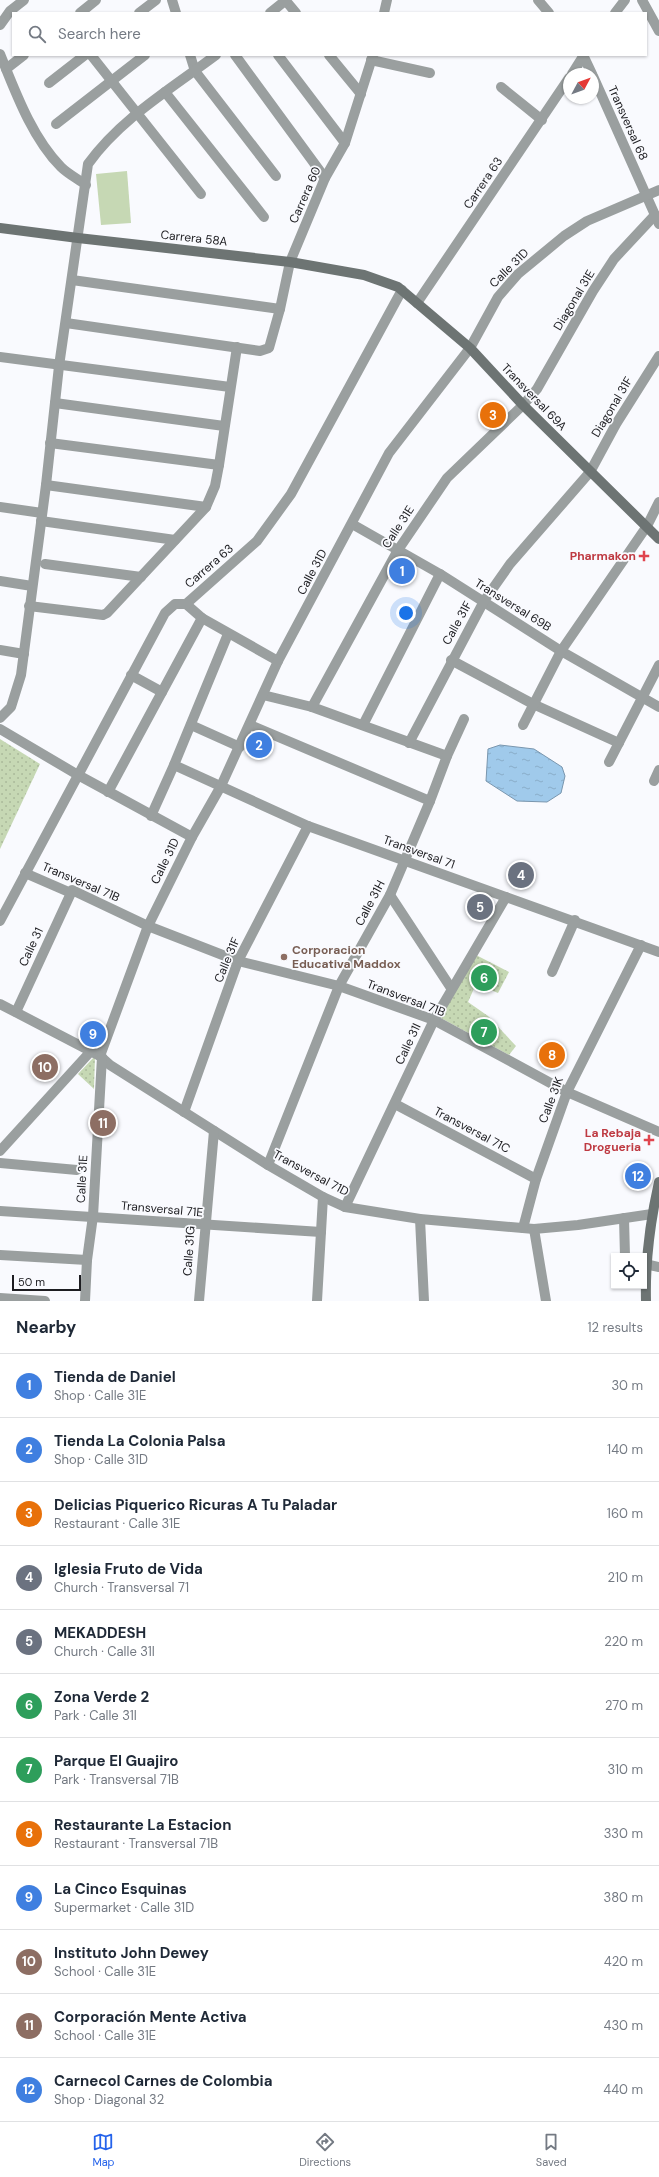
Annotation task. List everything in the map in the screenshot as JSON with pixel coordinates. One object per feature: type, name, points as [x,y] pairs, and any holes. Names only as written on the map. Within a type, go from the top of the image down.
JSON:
[{"type":"street","points":[[0,25],[10,11],[24,0]]},
{"type":"street","points":[[81,12],[96,0]]},
{"type":"street","points":[[140,12],[156,0]]},
{"type":"street","points":[[172,0],[176,12]]},
{"type":"street","points":[[271,12],[286,0],[295,12]]},
{"type":"street","points":[[384,12],[387,0]]},
{"type":"street","points":[[538,0],[548,12]]},
{"type":"street","points":[[616,12],[625,0]]},
{"type":"street","points":[[642,0],[659,31]]},
{"type":"street","points":[[0,54],[24,111],[47,149],[61,167],[86,184]]},
{"type":"street","points":[[6,69],[23,56]]},
{"type":"street","points":[[49,84],[84,56]]},
{"type":"street","points":[[92,56],[201,194]]},
{"type":"street","points":[[56,124],[144,56]]},
{"type":"street","points":[[190,56],[195,71],[276,176]]},
{"type":"street","points":[[0,718],[11,707],[15,698],[24,654],[29,606],[46,485],[59,366],[88,164],[103,143],[166,92],[215,56]]},
{"type":"street","points":[[235,56],[325,178]]},
{"type":"street","points":[[279,56],[345,143]]},
{"type":"street","points":[[330,56],[360,94]]},
{"type":"street","points":[[576,68],[583,56]]},
{"type":"street","name":"Transversal 68","points":[[584,56],[589,68]]},
{"type":"street","points":[[372,58],[430,73]]},
{"type":"street","name":"Carrera 60","points":[[237,347],[260,350],[269,348],[280,309],[290,262],[325,178],[345,143],[372,58]]},
{"type":"street","points":[[501,87],[542,120]]},
{"type":"street","name":"Carrera 63","points":[[417,303],[563,87]]},
{"type":"street","name":"Transversal 68","points":[[599,90],[657,219]]},
{"type":"street","points":[[166,92],[264,217]]},
{"type":"street","name":"Calle 31D","points":[[98,1055],[148,926],[192,837],[221,786],[278,662],[389,453],[470,348],[498,297],[518,274],[564,236],[587,221],[659,190]]},
{"type":"street","name":"Diagonal 31E","points":[[523,405],[537,389],[593,291],[614,259],[657,219]]},
{"type":"street","name":"Carrera 58A","points":[[0,228],[290,262],[364,275],[385,281]]},
{"type":"street","points":[[72,280],[280,309]]},
{"type":"street","name":"Transversal 69A","points":[[385,281],[402,290],[470,348],[523,405],[659,538]]},
{"type":"street","name":"Carrera 63","points":[[0,921],[74,773],[165,613],[175,604],[186,604],[257,541],[291,494],[402,290]]},
{"type":"street","points":[[29,606],[103,615],[107,613],[206,507],[215,486],[237,347],[66,323]]},
{"type":"street","name":"Diagonal 31F","points":[[590,472],[616,424],[659,356]]},
{"type":"street","points":[[0,357],[59,366],[230,387]]},
{"type":"street","points":[[55,403],[224,426]]},
{"type":"street","name":"Calle 31E","points":[[312,707],[398,550],[447,478],[523,405]]},
{"type":"street","points":[[50,443],[219,465]]},
{"type":"street","name":"Calle 31F","points":[[408,743],[451,660],[484,601],[510,564],[590,472]]},
{"type":"street","points":[[46,485],[206,507]]},
{"type":"street","points":[[523,725],[561,651],[647,526],[659,502]]},
{"type":"street","points":[[0,507],[42,517],[175,540]]},
{"type":"street","name":"Transversal 69B","points":[[352,524],[440,574],[561,651],[659,707]]},
{"type":"street","points":[[45,564],[141,577]]},
{"type":"street","points":[[363,726],[440,574]]},
{"type":"street","points":[[0,582],[32,586]]},
{"type":"street","points":[[186,604],[202,618],[278,662]]},
{"type":"street","points":[[108,792],[202,618]]},
{"type":"street","points":[[151,816],[191,726],[228,634]]},
{"type":"street","points":[[0,650],[24,654]]},
{"type":"street","points":[[451,660],[533,704],[619,743]]},
{"type":"street","points":[[609,762],[659,665]]},
{"type":"street","points":[[131,675],[162,692]]},
{"type":"street","points":[[263,695],[312,707],[446,756]]},
{"type":"street","name":"Calle 31H","points":[[268,1165],[339,986],[390,895],[430,801],[446,756],[464,718]]},
{"type":"street","points":[[250,725],[430,801]]},
{"type":"street","points":[[191,726],[240,747]]},
{"type":"street","points":[[0,729],[42,755],[151,816],[192,837]]},
{"type":"street","name":"Transversal 71","points":[[174,765],[308,826],[506,897],[575,920],[659,952]]},
{"type":"street","points":[[654,781],[659,770]]},
{"type":"street","name":"Calle 31F","points":[[184,1112],[238,961],[308,826]]},
{"type":"street","name":"Transversal 71B","points":[[25,873],[71,894],[72,890],[148,926],[238,961],[339,986],[434,1020],[567,1092],[659,1132]]},
{"type":"street","name":"Calle 31","points":[[16,1012],[71,894]]},
{"type":"street","points":[[390,895],[452,988]]},
{"type":"street","name":"Calle 31I","points":[[345,1207],[434,1020],[506,897]]},
{"type":"street","points":[[552,972],[575,920]]},
{"type":"street","name":"Calle 31K","points":[[546,1301],[528,1228],[536,1179],[567,1092],[641,945]]},
{"type":"street","name":"Transversal 71D","points":[[0,1004],[98,1055],[110,1065],[268,1165],[323,1197],[345,1207],[420,1219],[528,1228],[652,1214]]},
{"type":"street","points":[[0,1151],[98,1055]]},
{"type":"street","name":"Calle 31E","points":[[85,1301],[87,1260],[93,1216],[98,1055]]},
{"type":"street","name":"Transversal 71C","points":[[395,1104],[536,1179]]},
{"type":"street","name":"Calle 31G","points":[[199,1301],[204,1226],[214,1131]]},
{"type":"street","points":[[0,1163],[76,1170]]},
{"type":"street","points":[[647,1253],[652,1214],[659,1182]]},
{"type":"street","points":[[317,1301],[323,1197]]},
{"type":"street","name":"Transversal 71E","points":[[0,1211],[93,1216],[204,1226],[321,1232]]},
{"type":"street","points":[[624,1218],[626,1253]]},
{"type":"street","points":[[420,1219],[424,1301]]},
{"type":"street","points":[[0,1255],[87,1260]]},
{"type":"street","points":[[647,1264],[659,1267]]},
{"type":"street","points":[[646,1289],[646,1301]]},
{"type":"street","points":[[0,1298],[45,1301]]},
{"type":"green space","points":[[127,171],[131,223],[101,225],[96,174]]},
{"type":"green space","points":[[0,739],[40,764],[0,849]]},
{"type":"green space","points":[[476,955],[509,972],[498,993],[476,984],[468,1002],[488,1016],[516,1046],[509,1055],[439,1017]]},
{"type":"green space","points":[[95,1056],[94,1089],[78,1074]]},
{"type":"water","points":[[500,745],[534,749],[562,767],[565,776],[561,793],[547,802],[517,801],[486,781],[488,749]]},
{"type":"place","name":"Delicias Piquerico Ricuras A Tu Paladar","points":[[493,415]]},
{"type":"place","name":"Pharmakon","points":[[644,556]]},
{"type":"place","name":"Tienda de Daniel","points":[[402,571]]},
{"type":"place","name":"Tienda La Colonia Palsa","points":[[259,745]]},
{"type":"place","name":"Iglesia Fruto de Vida","points":[[521,875]]},
{"type":"place","name":"MEKADDESH","points":[[480,907]]},
{"type":"place","name":"Corporacion Educativa Maddox","points":[[284,957]]},
{"type":"place","name":"Zona Verde 2","points":[[484,978]]},
{"type":"place","name":"Parque El Guajiro","points":[[484,1032]]},
{"type":"place","name":"La Cinco Esquinas","points":[[93,1034]]},
{"type":"place","name":"Restaurante La Estacion","points":[[552,1055]]},
{"type":"place","name":"Instituto John Dewey","points":[[45,1067]]},
{"type":"place","name":"Corporación Mente Activa","points":[[103,1123]]},
{"type":"place","name":"La Rebaja Drogueria","points":[[649,1140]]},
{"type":"place","name":"Carnecol Carnes de Colombia","points":[[638,1176]]}]
